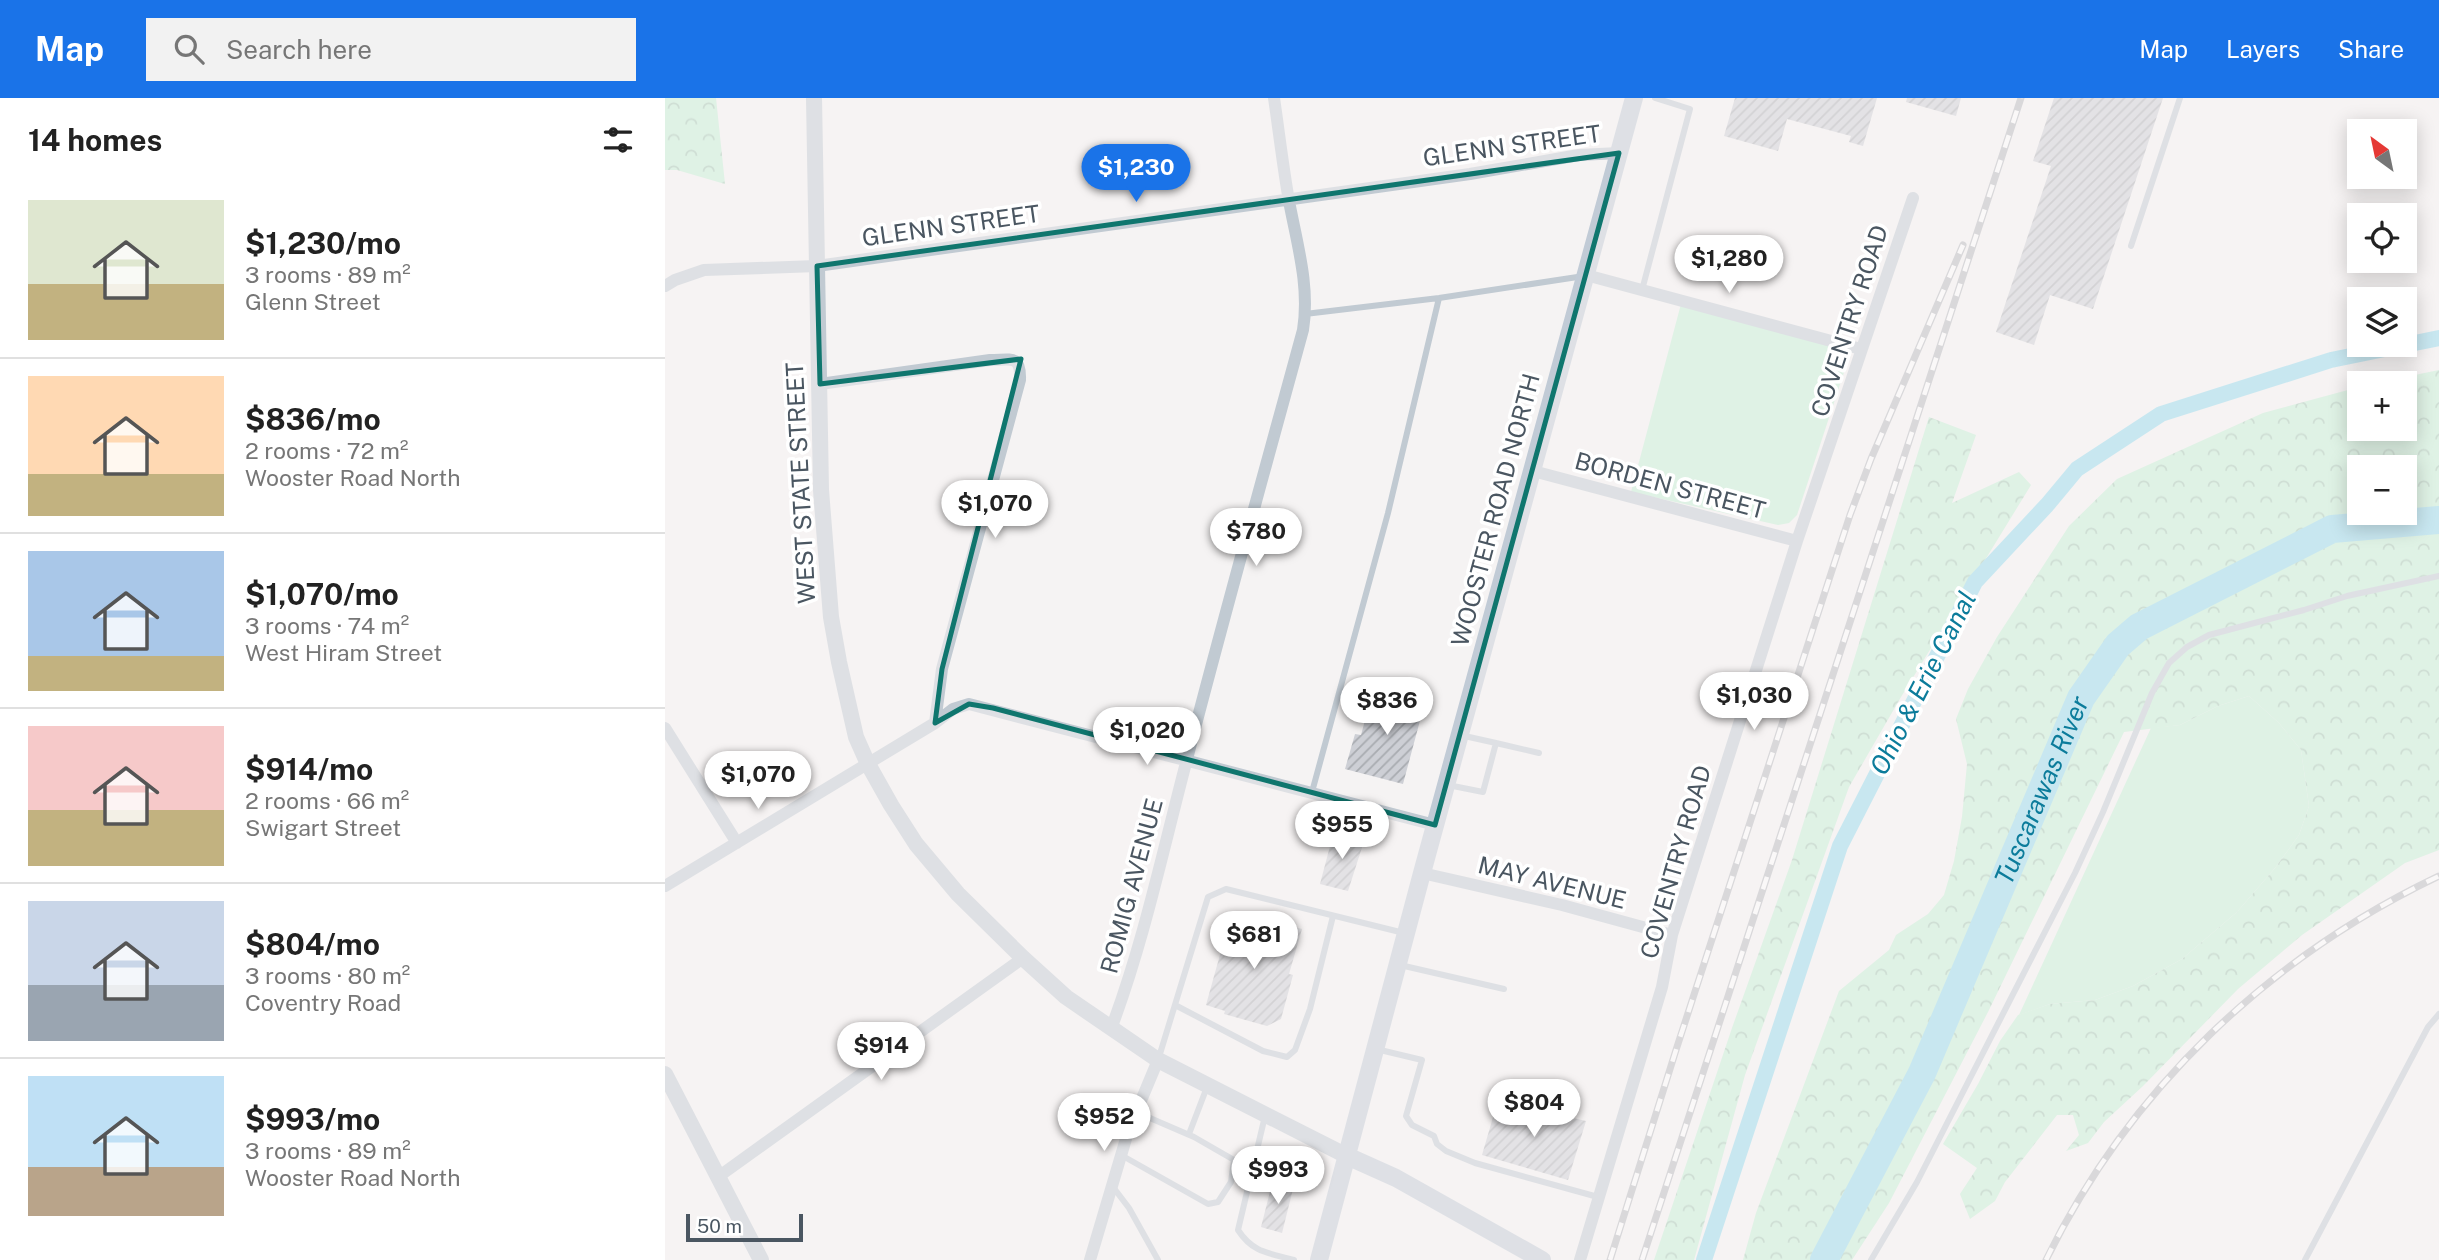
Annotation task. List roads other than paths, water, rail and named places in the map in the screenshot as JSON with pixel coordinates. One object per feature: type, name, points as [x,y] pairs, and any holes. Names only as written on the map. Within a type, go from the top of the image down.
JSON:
[{"type":"main road","name":"WOOSTER ROAD NORTH","points":[[1319,1260],[1634,98]]},
{"type":"main road","name":"WEST STATE STREET","points":[[1347,1156],[1396,1178],[1542,1260]]},
{"type":"street","name":"WEST STATE STREET","points":[[814,98],[821,490],[831,617],[856,737],[869,764],[916,844],[958,894],[1066,997],[1158,1060],[1347,1156]]},
{"type":"street","name":"ROMIG AVENUE","points":[[1111,1029],[1128,985],[1148,913],[1303,330],[1305,282],[1274,98]]},
{"type":"street","name":"GLENN STREET","points":[[665,286],[704,270],[817,265],[1470,174],[1579,155],[1619,153]]},
{"type":"street","name":"COVENTRY ROAD","points":[[1580,1260],[1662,987],[1672,935],[1797,541],[1913,198]]},
{"type":"street","points":[[1586,275],[1861,349]]},
{"type":"street","points":[[820,384],[990,360],[1013,360],[1021,367],[1020,380],[942,669],[935,723]]},
{"type":"street","name":"BORDEN STREET","points":[[1533,471],[1797,541]]},
{"type":"street","points":[[665,886],[869,764],[953,709],[969,704],[993,708],[1435,825]]},
{"type":"street","points":[[665,728],[737,843]]},
{"type":"street","name":"MAY AVENUE","points":[[1422,873],[1562,905],[1672,935]]},
{"type":"street","points":[[718,1177],[1023,958]]},
{"type":"street","points":[[1090,1260],[1121,1155],[1158,1060]]},
{"type":"street","points":[[665,1074],[761,1260]]},
{"type":"lane","points":[[1642,290],[1690,109],[1655,98]]},
{"type":"lane","points":[[2131,246],[2181,98]]},
{"type":"lane","points":[[1305,314],[1439,298],[1586,275]]},
{"type":"lane","points":[[1312,792],[1388,513],[1439,298]]},
{"type":"lane","points":[[1871,1260],[1916,1182],[2075,873],[2152,692],[2169,663],[2187,647],[2209,635],[2347,596],[2439,576]]},
{"type":"lane","points":[[1460,735],[1539,753]]},
{"type":"lane","points":[[1446,785],[1483,792],[1496,743]]},
{"type":"lane","points":[[1158,1060],[1208,897],[1226,889],[1406,934]]},
{"type":"lane","points":[[1175,1005],[1263,1051],[1287,1057],[1295,1050],[1310,1009],[1333,916]]},
{"type":"lane","points":[[1398,964],[1504,989]]},
{"type":"lane","points":[[2305,1260],[2428,1027],[2439,1014]]},
{"type":"lane","points":[[1375,1049],[1422,1060],[1406,1116],[1412,1125],[1434,1136],[1437,1144],[1446,1151],[1475,1163],[1598,1197]]},
{"type":"lane","points":[[1189,1134],[1208,1085]]},
{"type":"lane","points":[[1121,1155],[1208,1204],[1218,1202],[1231,1182],[1234,1160],[1189,1134],[1136,1112]]},
{"type":"lane","points":[[1266,1115],[1238,1230],[1247,1244],[1257,1250],[1294,1260]]},
{"type":"lane","points":[[1112,1186],[1129,1208],[1158,1260]]},
{"type":"waterway","name":"Ohio & Erie Canal","points":[[2417,343],[2439,338]]},
{"type":"waterway","name":"Ohio & Erie Canal","points":[[1704,1260],[1840,846],[1975,582],[2077,469],[2161,414],[2347,357]]},
{"type":"waterway","name":"Tuscarawas River","points":[[1824,1260],[1922,1073],[2081,698],[2118,645],[2139,627],[2332,529],[2439,520]]},
{"type":"railway","points":[[1642,1260],[2021,98]]},
{"type":"railway","points":[[1610,1260],[1850,515],[1871,459],[1963,245]]},
{"type":"railway","points":[[2046,1260],[2080,1198],[2119,1140],[2162,1085],[2210,1035],[2262,988],[2318,946],[2377,909],[2439,876]]}]
